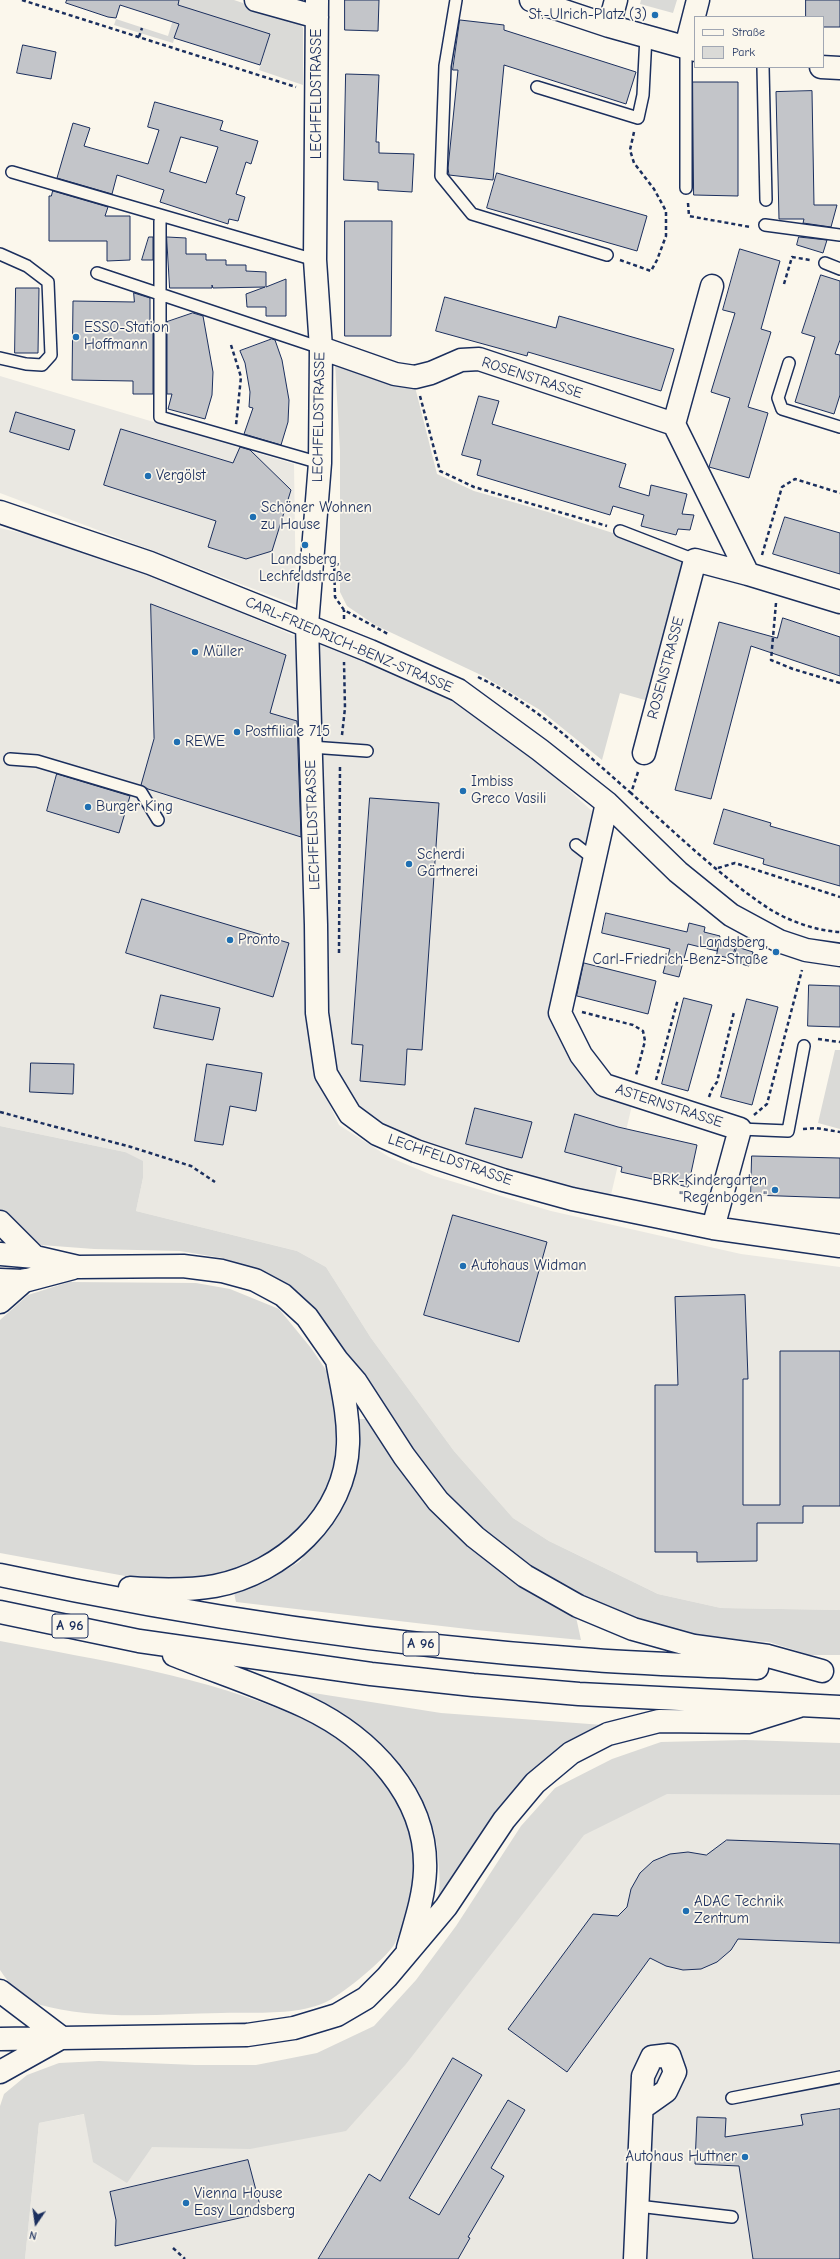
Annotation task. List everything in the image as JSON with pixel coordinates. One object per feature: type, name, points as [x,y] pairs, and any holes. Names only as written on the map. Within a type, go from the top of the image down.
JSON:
[{"type":"main road","name":"LECHFELDSTRASSE","points":[[256,0],[317,9],[315,260],[321,348],[320,463],[307,625],[317,1013],[326,1074],[350,1114],[377,1134],[416,1151],[503,1180],[572,1199],[713,1228],[840,1246]]},
{"type":"main road","points":[[531,0],[609,26],[690,49],[694,24]]},
{"type":"main road","points":[[609,26],[616,0]]},
{"type":"main road","points":[[695,16],[698,0]]},
{"type":"main road","points":[[824,67],[840,68]]},
{"type":"main road","points":[[712,286],[674,424],[752,575]]},
{"type":"main road","name":"ROSENSTRASSE","points":[[321,348],[395,374],[415,376],[431,373],[461,360],[479,359],[674,424]]},
{"type":"main road","name":"CARL-FRIEDRICH-BENZ-STRASSE","points":[[0,512],[150,563],[307,625],[458,690],[540,750],[607,803],[678,872],[731,915],[779,941],[806,950],[840,955]]},
{"type":"main road","points":[[695,560],[752,575],[840,602]]},
{"type":"main road","name":"ROSENSTRASSE","points":[[644,753],[695,560]]},
{"type":"main road","name":"ASTERNSTRASSE","points":[[607,803],[560,1013],[581,1056],[604,1086],[740,1129],[713,1228]]},
{"type":"main road","points":[[0,1222],[35,1257]]},
{"type":"main road","points":[[0,1254],[35,1257],[78,1267]]},
{"type":"main road","points":[[0,1280],[25,1280],[78,1267],[183,1266],[222,1271],[255,1280],[283,1295],[307,1317],[337,1360],[356,1382],[404,1456],[438,1501],[475,1537],[525,1576],[584,1609],[633,1629],[694,1646],[768,1656],[831,1671]]},
{"type":"main road","points":[[0,1302],[25,1280]]},
{"type":"main road","points":[[24,1580],[160,1590],[215,1586],[255,1573],[289,1553],[316,1528],[333,1500],[343,1474],[348,1446],[347,1421],[337,1360]]},
{"type":"main road","name":"A 96","points":[[0,1575],[231,1618],[380,1640],[582,1660],[831,1671]]},
{"type":"main road","name":"A 96","points":[[0,1612],[139,1641],[371,1674],[472,1685],[587,1694],[840,1707]]},
{"type":"main road","points":[[139,1641],[306,1707],[368,1748],[388,1768],[407,1794],[417,1819],[424,1848],[425,1871],[423,1894],[407,1953]]},
{"type":"main road","points":[[0,2038],[247,2035],[294,2028],[337,2015],[366,1998],[387,1977],[446,1907],[504,1820],[534,1782],[571,1753],[608,1734],[659,1721],[748,1722],[799,1706]]},
{"type":"main road","points":[[0,1991],[62,2038]]},
{"type":"main road","points":[[0,2072],[62,2038]]},
{"type":"main road","points":[[635,2259],[642,2108]]},
{"type":"lane","points":[[456,0],[445,66],[441,176],[449,188],[472,214],[607,255]]},
{"type":"lane","points":[[537,87],[638,118],[643,95],[646,36]]},
{"type":"lane","points":[[686,187],[690,49]]},
{"type":"lane","points":[[763,68],[766,200]]},
{"type":"lane","points":[[12,172],[315,260]]},
{"type":"lane","points":[[160,221],[160,417],[320,463]]},
{"type":"lane","points":[[765,225],[840,235]]},
{"type":"lane","points":[[0,254],[27,266],[48,282],[51,355],[42,365],[26,364],[0,358]]},
{"type":"lane","points":[[825,263],[840,268]]},
{"type":"lane","points":[[97,273],[321,348]]},
{"type":"lane","points":[[789,363],[778,398],[782,409],[840,427]]},
{"type":"lane","points":[[620,531],[695,560]]},
{"type":"lane","points":[[311,747],[367,751]]},
{"type":"lane","points":[[10,759],[37,760],[141,792],[158,820]]},
{"type":"lane","points":[[576,845],[594,859]]},
{"type":"lane","points":[[740,1129],[788,1131],[804,1046]]},
{"type":"lane","points":[[732,2098],[840,2077]]},
{"type":"lane","points":[[638,2206],[732,2217]]},
{"type":"path","points":[[22,0],[317,94]]},
{"type":"path","points":[[139,37],[142,28]]},
{"type":"path","points":[[607,255],[651,271],[666,236],[666,211],[654,189],[634,163],[630,150],[638,118]]},
{"type":"path","points":[[686,187],[689,216],[747,227],[765,225]]},
{"type":"path","points":[[784,284],[792,257],[825,263]]},
{"type":"path","points":[[232,345],[241,378],[238,419],[232,438]]},
{"type":"path","points":[[415,376],[440,471],[474,488],[589,519],[620,531]]},
{"type":"path","points":[[752,575],[782,487],[795,479],[840,492]]},
{"type":"path","points":[[334,558],[336,597],[344,610],[394,637]]},
{"type":"path","points":[[778,583],[771,660],[793,669],[840,683]]},
{"type":"path","points":[[338,960],[340,749],[345,708],[343,641],[344,610]]},
{"type":"path","points":[[476,676],[543,717],[574,741],[631,793],[718,868],[769,909],[796,923],[840,932]]},
{"type":"path","points":[[631,793],[644,753]]},
{"type":"path","points":[[718,868],[735,863],[840,897]]},
{"type":"path","points":[[740,1129],[767,1104],[806,950]]},
{"type":"path","points":[[640,1097],[678,999]]},
{"type":"path","points":[[562,1007],[633,1025],[643,1031],[645,1041],[640,1097]]},
{"type":"path","points":[[703,1117],[712,1089],[716,1082],[734,1012]]},
{"type":"path","points":[[0,1112],[131,1146],[191,1166],[215,1182]]},
{"type":"path","points":[[788,1131],[816,1128],[840,1132]]},
{"type":"path","points":[[173,2248],[185,2259]]},
{"type":"shaded area","points":[[0,376],[294,464],[296,605],[0,493]]},
{"type":"shaded area","points":[[0,528],[54,541],[139,569],[297,637],[319,1082],[339,1125],[389,1157],[434,1176],[551,1211],[741,1254],[840,1267],[840,1610],[721,1608],[658,1594],[549,1541],[513,1518],[454,1451],[371,1338],[326,1267],[297,1251],[136,1211],[143,1178],[125,1152],[0,1126]]},
{"type":"shaded area","points":[[316,640],[373,663],[452,701],[534,758],[594,813],[553,1017],[633,1101],[610,1199],[417,1145],[355,1109],[332,1070],[322,1012]]},
{"type":"shaded area","points":[[664,1767],[840,1768],[840,2259],[25,2259],[39,2123],[389,2054],[561,1816]]},
{"type":"green space","points":[[179,0],[234,0],[299,22],[303,28],[303,85],[259,70],[270,35],[184,8],[173,43],[114,25],[116,19],[168,36]]},
{"type":"green space","points":[[641,0],[677,0],[673,13],[640,4]]},
{"type":"green space","points":[[335,363],[414,383],[437,474],[474,491],[548,512],[619,535],[688,562],[652,702],[620,693],[602,760],[540,710],[483,676],[375,625],[347,606],[340,592],[340,451]]},
{"type":"green space","points":[[835,1050],[840,1050],[840,1129],[818,1123]]},
{"type":"green space","points":[[0,1126],[125,1152],[143,1161],[143,1178],[136,1211],[297,1251],[326,1267],[371,1338],[454,1451],[513,1518],[549,1541],[658,1594],[721,1608],[840,1610],[840,1655],[810,1655],[769,1642],[694,1638],[640,1621],[584,1600],[532,1572],[446,1498],[288,1287],[254,1268],[222,1258],[180,1251],[94,1249],[41,1245],[0,1214]]},
{"type":"green space","points":[[69,1282],[196,1283],[230,1289],[279,1309],[311,1348],[330,1376],[337,1418],[333,1472],[322,1499],[305,1524],[280,1548],[252,1566],[214,1578],[163,1583],[0,1553],[0,1320],[28,1295]]},
{"type":"green space","points":[[359,1419],[369,1419],[519,1583],[576,1617],[581,1640],[476,1630],[236,1602],[234,1593],[263,1583],[299,1562],[326,1531],[344,1502]]},
{"type":"green space","points":[[0,1641],[152,1671],[227,1690],[298,1717],[314,1725],[347,1746],[378,1773],[391,1788],[409,1820],[413,1835],[413,1887],[410,1904],[394,1945],[382,1959],[344,1991],[328,2001],[304,2009],[261,2013],[105,2015],[59,2009],[37,2004],[26,1999],[11,1985],[0,1970]]},
{"type":"green space","points":[[288,1689],[441,1713],[603,1725],[567,1748],[446,1900],[438,1898],[440,1883],[438,1856],[432,1823],[426,1807],[409,1776],[387,1750],[374,1740]]},
{"type":"green space","points":[[745,1740],[840,1743],[840,1795],[667,1794],[584,1835],[406,2064],[346,2131],[250,2149],[152,2147],[127,2183],[93,2162],[84,2114],[39,2123],[25,2259],[0,2259],[0,2106],[4,2094],[27,2075],[59,2063],[99,2061],[195,2065],[256,2065],[317,2053],[374,2026],[416,1980],[456,1926],[521,1826],[555,1788],[612,1759],[661,1742]]},
{"type":"building","points":[[67,0],[179,0],[178,5],[270,34],[260,65],[174,38],[179,24],[120,5],[116,18],[108,17],[66,3]]},
{"type":"building","points":[[345,0],[379,0],[378,31],[345,30]]},
{"type":"building","points":[[806,0],[840,0],[840,27],[824,27],[824,16],[806,16]]},
{"type":"building","points":[[460,20],[504,25],[504,30],[636,72],[626,104],[504,65],[493,180],[449,175],[448,168],[458,70],[453,70]]},
{"type":"building","points":[[23,45],[56,52],[51,79],[17,73]]},
{"type":"building","points":[[346,74],[379,75],[376,142],[379,142],[379,153],[414,154],[412,192],[378,190],[378,182],[344,180]]},
{"type":"building","points":[[693,82],[738,82],[738,196],[694,195]]},
{"type":"building","points":[[812,91],[814,205],[837,205],[831,227],[803,223],[804,219],[779,219],[776,92]]},
{"type":"building","points":[[155,102],[223,121],[220,130],[258,141],[251,164],[246,162],[236,194],[245,197],[238,221],[229,219],[228,224],[160,202],[164,190],[117,175],[112,194],[57,178],[73,123],[90,128],[84,146],[148,164],[159,130],[148,127]],"holes":[[[181,137],[218,147],[206,183],[170,172]]]},
{"type":"building","points":[[497,173],[647,216],[637,251],[487,208]]},
{"type":"building","points":[[53,191],[108,207],[105,216],[130,216],[130,260],[107,261],[107,241],[49,241],[49,196],[51,196]]},
{"type":"building","points":[[345,221],[392,221],[391,336],[345,336]]},
{"type":"building","points":[[149,237],[153,237],[153,260],[142,260]]},
{"type":"building","points":[[167,237],[186,238],[186,254],[206,254],[206,260],[226,260],[226,265],[246,265],[246,271],[266,272],[266,287],[286,279],[286,316],[266,316],[266,307],[247,307],[246,294],[265,287],[213,288],[212,285],[212,288],[170,288]]},
{"type":"building","points":[[799,237],[827,240],[823,253],[797,245]]},
{"type":"building","points":[[740,249],[780,261],[761,329],[771,332],[748,407],[768,413],[749,478],[709,467],[730,398],[711,392],[735,313],[723,310]]},
{"type":"building","points":[[821,275],[840,281],[840,340],[835,354],[840,355],[840,395],[834,414],[795,402],[815,337],[802,333]]},
{"type":"building","points":[[16,288],[39,288],[38,353],[15,353]]},
{"type":"building","points":[[134,293],[150,298],[150,328],[153,327],[153,394],[133,394],[133,381],[72,380],[73,301],[134,302]]},
{"type":"building","points":[[445,297],[556,328],[559,316],[674,349],[661,391],[528,352],[527,356],[436,331]]},
{"type":"building","points":[[193,313],[203,316],[213,372],[212,395],[205,419],[168,409],[172,394],[167,394],[167,322]]},
{"type":"building","points":[[272,339],[275,340],[282,360],[289,400],[288,422],[281,445],[244,434],[253,408],[249,407],[250,392],[245,363],[240,351]]},
{"type":"building","points":[[479,396],[499,401],[492,424],[626,464],[619,487],[649,496],[651,485],[687,494],[682,514],[694,515],[690,530],[678,529],[676,535],[641,526],[644,515],[613,506],[610,515],[477,475],[481,460],[462,455]]},
{"type":"building","points":[[16,412],[75,430],[69,450],[10,432]]},
{"type":"building","points":[[121,429],[233,463],[240,447],[250,450],[291,490],[272,551],[246,559],[208,547],[216,521],[104,485]]},
{"type":"building","points":[[785,517],[840,533],[840,574],[773,554]]},
{"type":"building","points":[[151,604],[286,655],[270,713],[297,721],[301,837],[148,789],[141,785],[154,739]]},
{"type":"building","points":[[783,618],[840,637],[840,676],[751,646],[711,799],[675,790],[719,622],[777,638]]},
{"type":"building","points":[[57,774],[130,796],[119,833],[47,811]]},
{"type":"building","points":[[370,798],[439,803],[422,1050],[407,1049],[405,1085],[360,1081],[363,1045],[352,1044]]},
{"type":"building","points":[[724,809],[771,823],[770,826],[840,846],[840,886],[763,864],[764,859],[714,844]]},
{"type":"building","points":[[142,899],[289,943],[273,997],[126,953]]},
{"type":"building","points":[[606,913],[687,932],[689,923],[705,927],[704,932],[720,936],[717,951],[688,944],[679,977],[663,973],[670,949],[602,933]]},
{"type":"building","points":[[720,940],[736,944],[732,959],[717,955]]},
{"type":"building","points":[[737,947],[753,952],[749,966],[733,962]]},
{"type":"building","points":[[584,963],[656,981],[648,1014],[577,996]]},
{"type":"building","points":[[809,985],[840,986],[840,1027],[808,1026]]},
{"type":"building","points":[[161,995],[220,1008],[213,1040],[154,1028]]},
{"type":"building","points":[[684,998],[712,1005],[688,1091],[662,1084]]},
{"type":"building","points":[[747,999],[778,1007],[752,1105],[721,1097]]},
{"type":"building","points":[[31,1063],[74,1064],[73,1094],[30,1092]]},
{"type":"building","points":[[207,1064],[262,1073],[256,1111],[230,1106],[223,1145],[195,1141]]},
{"type":"building","points":[[475,1108],[532,1122],[522,1158],[466,1144]]},
{"type":"building","points":[[575,1114],[618,1127],[697,1145],[688,1187],[621,1172],[622,1167],[565,1152]]},
{"type":"building","points":[[752,1156],[840,1158],[840,1198],[751,1195]]},
{"type":"building","points":[[453,1215],[547,1242],[519,1342],[424,1315]]},
{"type":"building","points":[[745,1295],[748,1379],[743,1379],[743,1505],[780,1505],[780,1351],[840,1351],[840,1506],[803,1506],[803,1523],[757,1523],[757,1561],[697,1562],[697,1552],[655,1552],[655,1385],[678,1385],[675,1297]]},
{"type":"building","points":[[727,1840],[840,1844],[840,1943],[738,1939],[731,1950],[717,1962],[701,1969],[683,1970],[666,1966],[650,1958],[567,2072],[508,2029],[593,1914],[618,1916],[627,1907],[631,1889],[640,1873],[653,1861],[670,1854],[688,1852],[706,1855]]},
{"type":"building","points":[[453,2058],[482,2075],[409,2198],[439,2215],[508,2100],[525,2110],[491,2168],[504,2176],[468,2237],[470,2238],[458,2259],[318,2259],[369,2174],[380,2181]]},
{"type":"building","points":[[840,2109],[840,2259],[753,2259],[739,2166],[695,2164],[697,2117],[726,2118],[725,2137],[803,2125],[801,2115]]},
{"type":"building","name":"Vienna House Easy Landsberg","points":[[248,2160],[262,2213],[115,2246],[116,2220],[110,2192]]},
{"type":"place","name":"St.-Ulrich-Platz (3)","points":[[655,15]]},
{"type":"place","name":"ESSO-Station Hoffmann","points":[[76,337]]},
{"type":"place","name":"Vergölst","points":[[148,476]]},
{"type":"place","name":"Schöner Wohnen zu Hause","points":[[253,517]]},
{"type":"place","name":"Landsberg, Lechfeldstraße","points":[[305,545]]},
{"type":"place","name":"Müller","points":[[195,652]]},
{"type":"place","name":"Postfiliale 715","points":[[237,732]]},
{"type":"place","name":"REWE","points":[[177,742]]},
{"type":"place","name":"Imbiss Greco Vasili","points":[[463,791]]},
{"type":"place","name":"Burger King","points":[[88,807]]},
{"type":"place","name":"Scherdi Gärtnerei","points":[[409,864]]},
{"type":"place","name":"Pronto","points":[[230,940]]},
{"type":"place","name":"Landsberg, Carl-Friedrich-Benz-Straße","points":[[776,952]]},
{"type":"place","name":"BRK-Kindergarten \"Regenbogen\"","points":[[775,1190]]},
{"type":"place","name":"Autohaus Widman","points":[[463,1266]]},
{"type":"place","name":"ADAC Technik Zentrum","points":[[686,1911]]},
{"type":"place","name":"Autohaus Huttner","points":[[745,2157]]},
{"type":"place","name":"Vienna House Easy Landsberg","points":[[186,2203]]}]
